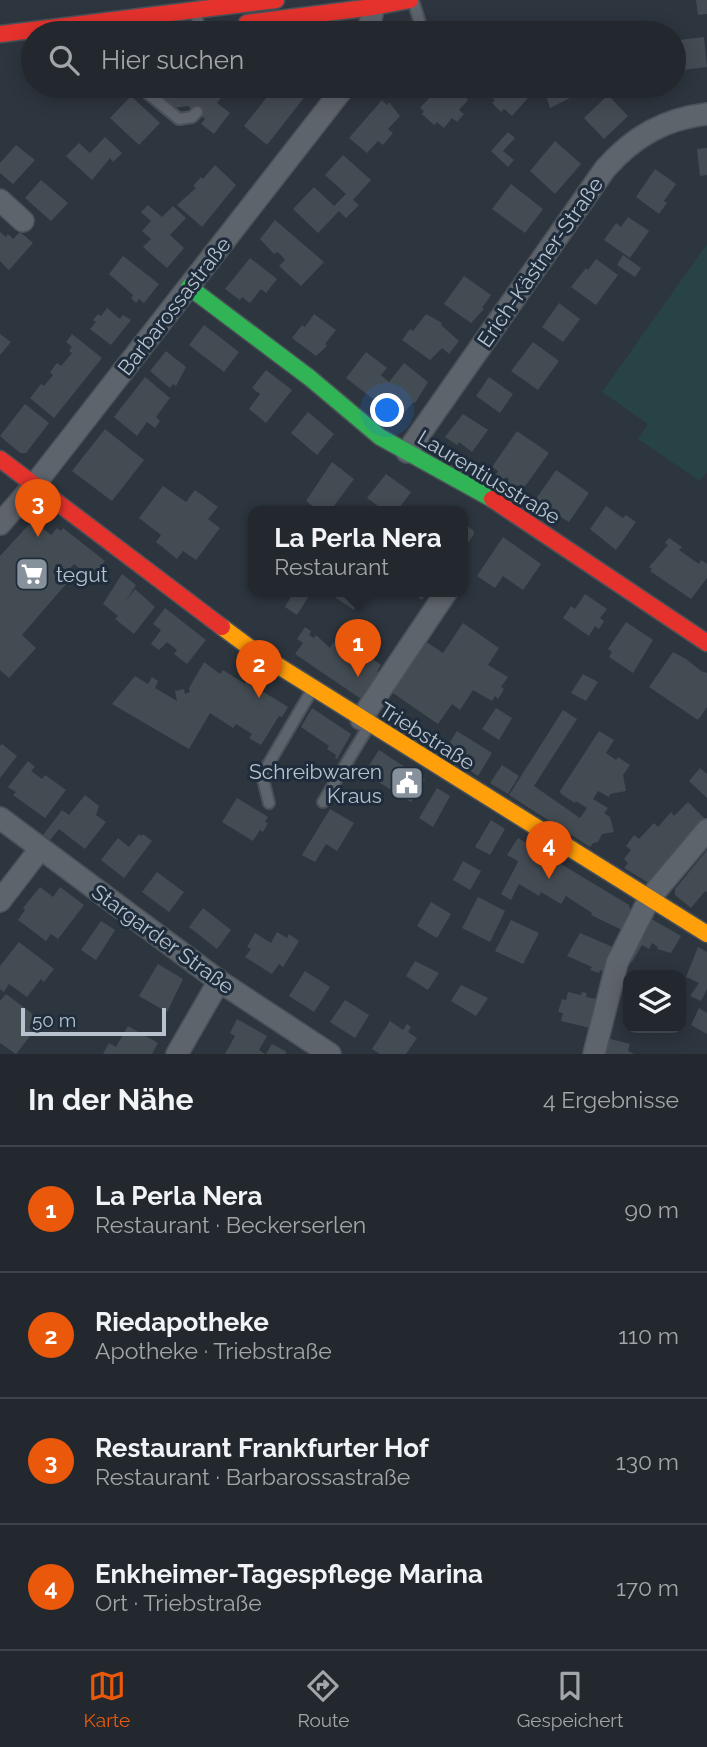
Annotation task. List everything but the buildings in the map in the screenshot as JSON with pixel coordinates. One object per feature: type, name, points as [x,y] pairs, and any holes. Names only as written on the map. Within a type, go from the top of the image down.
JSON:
[{"type":"street","points":[[147,21],[276,0]]},
{"type":"street","points":[[262,21],[412,0]]},
{"type":"street","points":[[0,34],[21,33]]},
{"type":"street","name":"Barbarossastraße","points":[[0,524],[35,484],[336,98]]},
{"type":"street","name":"Erich-Kästner-Straße","points":[[407,452],[597,180],[621,151],[654,128],[675,120],[707,114]]},
{"type":"street","points":[[0,200],[23,221]]},
{"type":"street","name":"Laurentiusstraße","points":[[189,287],[310,378],[380,437],[504,506],[707,643]]},
{"type":"street","name":"Triebstraße","points":[[0,459],[253,650],[707,934]]},
{"type":"street","points":[[365,721],[443,597]]},
{"type":"street","name":"Stargarder Straße","points":[[0,818],[219,982],[330,1054]]},
{"type":"street","points":[[594,1054],[617,963],[649,899],[707,830]]},
{"type":"street","points":[[0,901],[40,849]]},
{"type":"street","points":[[177,1054],[219,982]]},
{"type":"lane","points":[[412,0],[419,21]]},
{"type":"lane","points":[[197,11],[200,21]]},
{"type":"lane","points":[[154,98],[179,119],[192,117],[197,112]]},
{"type":"lane","points":[[269,803],[262,775],[313,688]]},
{"type":"lane","points":[[323,802],[365,721]]},
{"type":"green space","points":[[707,244],[707,472],[700,481],[638,439],[648,424],[602,392]]},
{"type":"traffic: fast","points":[[189,287],[310,378],[380,437],[492,499]]},
{"type":"traffic: slow","points":[[222,627],[253,650],[707,934]]},
{"type":"traffic: jam","points":[[106,21],[276,0]]},
{"type":"traffic: jam","points":[[263,21],[410,0]]},
{"type":"traffic: jam","points":[[0,34],[21,31]]},
{"type":"traffic: jam","points":[[0,459],[222,627]]},
{"type":"traffic: jam","points":[[492,499],[707,643]]},
{"type":"place","name":"Restaurant Frankfurter Hof","points":[[38,537]]},
{"type":"place","name":"tegut","points":[[32,574]]},
{"type":"place","name":"La Perla Nera","points":[[358,677]]},
{"type":"place","name":"Riedapotheke","points":[[259,698]]},
{"type":"place","name":"Schreibwaren Kraus","points":[[407,783]]},
{"type":"place","name":"Enkheimer-Tagespflege Marina","points":[[549,879]]}]
